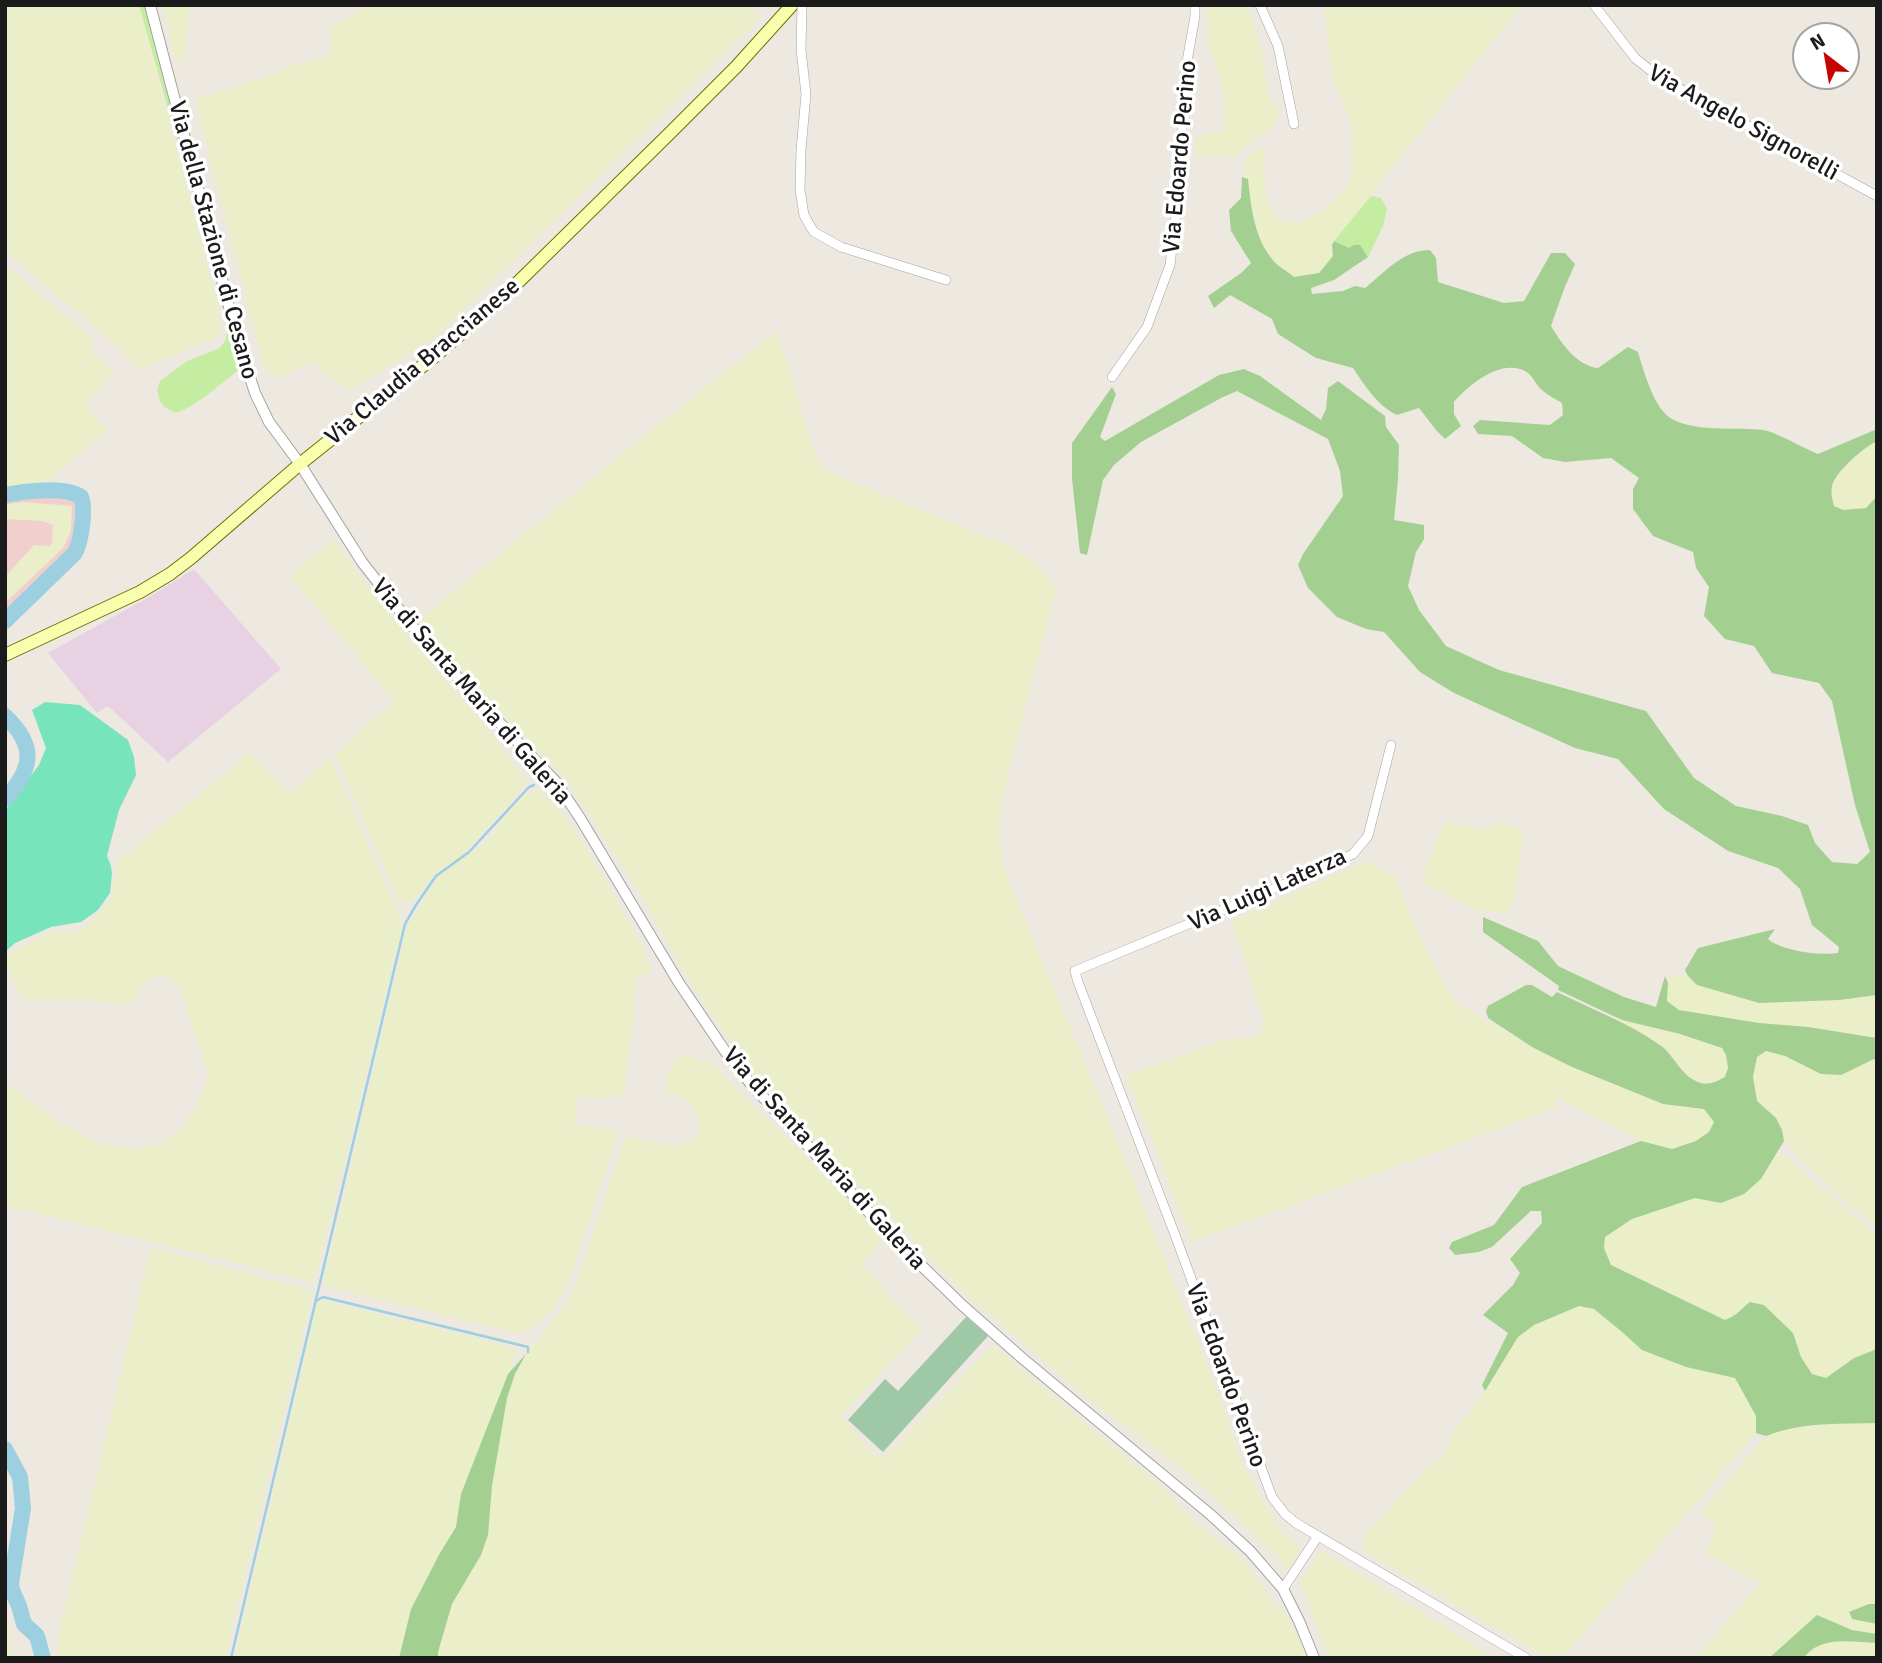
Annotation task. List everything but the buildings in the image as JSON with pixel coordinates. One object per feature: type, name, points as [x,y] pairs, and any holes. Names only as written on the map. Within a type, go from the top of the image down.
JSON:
[{"type":"main road","name":"Via Claudia Braccianese","points":[[5,655],[126,599],[164,578],[191,558],[300,464],[499,301],[736,67],[792,5]]},
{"type":"street","name":"Via della Stazione di Cesano","points":[[150,5],[247,371],[269,422],[300,464]]},
{"type":"street","points":[[802,5],[800,50],[806,94],[800,190],[804,215],[809,225],[814,232],[841,247],[946,280]]},
{"type":"street","name":"Via Edoardo Perino","points":[[1112,377],[1147,327],[1170,265],[1182,165],[1182,90],[1195,5]]},
{"type":"street","points":[[1260,5],[1278,46],[1294,124]]},
{"type":"street","name":"Via Angelo Signorelli","points":[[1594,5],[1635,58],[1660,78],[1877,196]]},
{"type":"street","name":"Via di Santa Maria di Galeria","points":[[300,464],[348,542],[393,603],[563,792],[658,951],[725,1051],[751,1084],[889,1234],[962,1305],[1250,1551],[1283,1590],[1314,1658]]},
{"type":"street","name":"Via Luigi Laterza","points":[[1075,971],[1353,854],[1367,836],[1391,745]]},
{"type":"street","name":"Via Edoardo Perino","points":[[1075,971],[1272,1497],[1296,1523],[1526,1658]]},
{"type":"street","points":[[1283,1590],[1318,1536]]},
{"type":"shaded area","points":[[21,495],[79,500],[77,531],[68,552],[5,615],[5,498]]},
{"type":"shaded area","points":[[194,569],[281,669],[168,762],[108,706],[97,713],[48,653]]},
{"type":"green space","points":[[5,5],[139,5],[222,322],[220,334],[212,340],[139,369],[116,345],[5,250]]},
{"type":"green space","points":[[139,5],[145,5],[240,369],[202,399],[176,413],[164,407],[160,401],[157,390],[160,381],[187,361],[220,348],[227,333],[201,226]]},
{"type":"green space","points":[[163,5],[190,5],[183,65],[174,54]]},
{"type":"green space","points":[[370,5],[751,5],[760,19],[438,335],[350,391],[312,363],[276,377],[265,370],[197,108],[200,97],[326,56],[332,49],[329,34],[331,27]]},
{"type":"green space","points":[[1207,5],[1247,5],[1264,58],[1268,95],[1278,109],[1279,117],[1274,126],[1232,159],[1195,156],[1196,137],[1226,129],[1223,92],[1208,39]]},
{"type":"green space","points":[[1324,5],[1522,5],[1334,241],[1334,256],[1319,273],[1294,277],[1272,260],[1257,233],[1244,165],[1251,152],[1260,148],[1264,151],[1263,172],[1268,201],[1273,214],[1280,220],[1291,223],[1303,222],[1322,210],[1343,192],[1353,175],[1351,123],[1332,74]]},
{"type":"green space","points":[[1242,177],[1248,179],[1254,221],[1261,241],[1272,259],[1294,277],[1319,273],[1333,256],[1334,241],[1349,248],[1360,245],[1368,257],[1334,280],[1311,288],[1312,294],[1343,291],[1355,286],[1365,288],[1403,258],[1430,250],[1436,258],[1438,282],[1504,303],[1524,301],[1551,253],[1565,253],[1575,264],[1551,326],[1555,333],[1570,353],[1583,363],[1598,368],[1628,347],[1638,352],[1655,399],[1672,419],[1692,426],[1763,430],[1818,454],[1877,429],[1877,441],[1846,465],[1836,477],[1831,492],[1834,506],[1843,510],[1866,508],[1877,496],[1877,995],[1839,1000],[1759,1003],[1697,985],[1688,976],[1685,970],[1698,948],[1775,929],[1768,939],[1782,947],[1830,954],[1838,953],[1839,947],[1812,925],[1800,889],[1778,868],[1728,851],[1664,809],[1618,759],[1575,748],[1454,693],[1420,672],[1384,632],[1366,629],[1337,617],[1308,588],[1298,565],[1343,496],[1340,471],[1328,439],[1237,391],[1221,398],[1141,442],[1114,465],[1103,480],[1087,555],[1080,553],[1072,479],[1072,443],[1112,387],[1116,394],[1100,437],[1105,441],[1219,375],[1244,369],[1260,376],[1321,420],[1326,409],[1328,388],[1338,381],[1385,416],[1386,427],[1399,445],[1394,520],[1424,525],[1424,539],[1416,552],[1408,586],[1419,610],[1446,646],[1499,670],[1646,711],[1694,778],[1736,806],[1808,825],[1815,843],[1832,862],[1857,864],[1870,852],[1855,805],[1832,701],[1819,683],[1772,673],[1754,646],[1725,639],[1704,616],[1709,587],[1696,568],[1693,552],[1653,536],[1633,509],[1633,489],[1639,478],[1611,458],[1565,462],[1543,458],[1512,436],[1478,434],[1473,426],[1480,420],[1550,425],[1563,415],[1562,403],[1541,389],[1528,373],[1506,368],[1486,375],[1468,388],[1454,402],[1454,414],[1461,426],[1445,439],[1419,408],[1397,415],[1390,411],[1372,395],[1353,368],[1316,358],[1278,334],[1272,319],[1230,295],[1214,308],[1208,296],[1251,263],[1231,231],[1229,210],[1241,198]]},
{"type":"green space","points":[[1371,196],[1381,198],[1387,209],[1383,226],[1368,257],[1365,251],[1334,241]]},
{"type":"green space","points":[[5,265],[95,341],[89,351],[114,372],[86,404],[108,429],[50,479],[5,488]]},
{"type":"green space","points":[[777,331],[822,469],[1014,548],[1041,568],[1056,590],[1001,802],[1000,842],[1004,869],[1117,1140],[1217,1390],[1242,1463],[1273,1518],[1286,1536],[1300,1547],[1289,1570],[1187,1472],[1097,1406],[970,1298],[747,1065],[686,976],[645,901],[564,776],[505,717],[418,621]]},
{"type":"green space","points":[[1877,441],[1877,496],[1866,508],[1843,510],[1834,506],[1831,493],[1833,482],[1854,456]]},
{"type":"green space","points":[[22,502],[72,506],[71,531],[63,548],[5,603],[5,577],[34,545],[50,546],[52,543],[53,525],[43,521],[5,519],[5,505]]},
{"type":"green space","points":[[332,539],[379,602],[500,744],[527,782],[504,811],[461,856],[433,876],[415,899],[399,903],[336,755],[394,700],[290,576]]},
{"type":"green space","points":[[45,702],[80,705],[128,740],[136,775],[119,810],[107,856],[112,874],[110,893],[98,910],[81,922],[51,927],[15,943],[5,952],[5,811],[39,765],[46,748],[32,710]]},
{"type":"green space","points":[[250,753],[289,793],[330,758],[397,910],[402,928],[314,1283],[5,1205],[5,1082],[51,1117],[93,1141],[130,1149],[160,1144],[182,1128],[203,1093],[208,1075],[181,991],[169,976],[156,976],[146,981],[136,997],[125,1004],[79,1000],[29,1001],[19,992],[6,964],[8,955],[50,932],[76,931],[91,923],[110,901],[117,862]]},
{"type":"green space","points":[[541,790],[569,822],[602,875],[644,948],[652,973],[638,975],[624,1096],[579,1096],[574,1126],[615,1129],[617,1135],[572,1274],[555,1307],[534,1327],[517,1333],[328,1287],[324,1280],[408,925],[438,877],[490,839],[510,809],[530,791]]},
{"type":"green space","points":[[1445,821],[1484,830],[1501,823],[1523,830],[1516,896],[1507,913],[1477,910],[1420,882]]},
{"type":"green space","points":[[1367,861],[1395,876],[1422,942],[1455,1002],[1572,1067],[1663,1104],[1704,1109],[1714,1122],[1709,1132],[1696,1141],[1672,1149],[1641,1141],[1555,1097],[1557,1107],[1192,1242],[1126,1075],[1233,1037],[1247,1040],[1261,1032],[1264,1020],[1232,921]]},
{"type":"green space","points":[[1483,917],[1538,941],[1558,966],[1624,997],[1656,1007],[1665,976],[1668,983],[1667,1001],[1679,1010],[1877,1038],[1877,1060],[1841,1075],[1821,1074],[1785,1056],[1766,1051],[1757,1057],[1753,1077],[1757,1101],[1776,1118],[1784,1141],[1761,1179],[1744,1194],[1721,1203],[1695,1198],[1632,1219],[1605,1237],[1604,1248],[1611,1265],[1725,1320],[1750,1302],[1764,1305],[1793,1333],[1801,1357],[1812,1374],[1826,1378],[1854,1358],[1877,1349],[1877,1423],[1806,1426],[1766,1436],[1756,1433],[1756,1416],[1735,1378],[1686,1367],[1642,1350],[1594,1309],[1579,1306],[1534,1325],[1518,1337],[1485,1391],[1482,1385],[1508,1333],[1483,1315],[1513,1285],[1520,1273],[1510,1259],[1542,1223],[1541,1211],[1531,1211],[1492,1247],[1479,1252],[1455,1255],[1449,1248],[1452,1242],[1494,1225],[1522,1187],[1641,1141],[1672,1149],[1696,1141],[1709,1132],[1714,1122],[1704,1109],[1663,1104],[1572,1067],[1532,1047],[1488,1018],[1488,1006],[1526,985],[1532,985],[1552,997],[1557,992],[1648,1037],[1665,1049],[1689,1077],[1698,1082],[1706,1084],[1717,1081],[1725,1077],[1728,1068],[1722,1048],[1680,1034],[1622,1020],[1558,990],[1559,986],[1483,932]]},
{"type":"green space","points":[[1688,976],[1697,985],[1839,1000],[1877,995],[1877,1038],[1679,1010],[1667,1001],[1668,983],[1671,977]]},
{"type":"green space","points":[[1622,1020],[1680,1034],[1722,1048],[1728,1068],[1725,1077],[1712,1084],[1692,1079],[1662,1046],[1620,1022]]},
{"type":"green space","points":[[1766,1051],[1785,1056],[1821,1074],[1877,1060],[1877,1229],[1839,1196],[1784,1141],[1776,1118],[1757,1101],[1753,1077],[1757,1057]]},
{"type":"green space","points":[[688,1056],[712,1064],[885,1236],[862,1266],[922,1329],[841,1416],[870,1452],[883,1459],[993,1345],[1161,1486],[1200,1527],[1244,1561],[1270,1599],[1288,1618],[1309,1658],[438,1658],[452,1604],[481,1555],[488,1535],[492,1486],[507,1398],[515,1374],[526,1354],[565,1306],[576,1286],[625,1136],[672,1146],[682,1145],[695,1137],[700,1126],[697,1113],[685,1099],[664,1091],[666,1077],[677,1057]]},
{"type":"green space","points":[[1779,1152],[1788,1156],[1877,1237],[1877,1349],[1854,1358],[1826,1378],[1812,1374],[1801,1357],[1793,1333],[1742,1308],[1736,1316],[1726,1320],[1610,1265],[1604,1248],[1605,1237],[1632,1219],[1695,1198],[1721,1203],[1761,1179]]},
{"type":"green space","points":[[151,1247],[313,1291],[225,1658],[57,1658],[58,1638]]},
{"type":"green space","points":[[325,1301],[518,1349],[461,1494],[456,1527],[411,1609],[399,1658],[235,1658],[317,1304]]},
{"type":"green space","points":[[1579,1306],[1594,1309],[1643,1350],[1686,1367],[1735,1378],[1756,1416],[1756,1433],[1566,1654],[1546,1657],[1363,1551],[1363,1538],[1424,1471],[1440,1460],[1454,1432],[1485,1391],[1518,1337],[1534,1325]]},
{"type":"green space","points":[[966,1317],[988,1336],[883,1452],[848,1420],[885,1379],[898,1391]]},
{"type":"green space","points":[[526,1354],[515,1374],[507,1398],[492,1486],[488,1535],[481,1555],[452,1604],[438,1658],[399,1658],[411,1609],[456,1527],[461,1494],[508,1374]]},
{"type":"green space","points":[[1877,1423],[1877,1604],[1869,1604],[1852,1619],[1877,1624],[1877,1634],[1852,1630],[1817,1615],[1769,1658],[1694,1658],[1761,1583],[1706,1554],[1717,1527],[1701,1511],[1766,1436],[1779,1431],[1828,1424]]},
{"type":"green space","points":[[1321,1551],[1496,1658],[1328,1658],[1300,1582]]},
{"type":"green space","points":[[1869,1604],[1877,1604],[1877,1624],[1852,1619],[1849,1612]]},
{"type":"green space","points":[[5,1608],[10,1629],[12,1658],[5,1658]]},
{"type":"green space","points":[[1817,1615],[1852,1630],[1877,1634],[1877,1643],[1828,1643],[1811,1651],[1804,1658],[1769,1658]]},
{"type":"green space","points":[[1842,1641],[1877,1643],[1877,1658],[1804,1658],[1820,1644]]},
{"type":"waterway","points":[[5,495],[33,491],[65,491],[81,497],[83,509],[81,534],[75,553],[5,621]]},
{"type":"waterway","points":[[5,716],[22,737],[28,758],[21,778],[5,799]]},
{"type":"waterway","points":[[231,1658],[405,924],[436,876],[469,852],[529,787],[534,785]]},
{"type":"waterway","points":[[316,1301],[323,1297],[528,1347],[528,1352]]},
{"type":"waterway","points":[[5,1449],[20,1477],[23,1508],[12,1590],[24,1624],[37,1636],[43,1658]]}]
